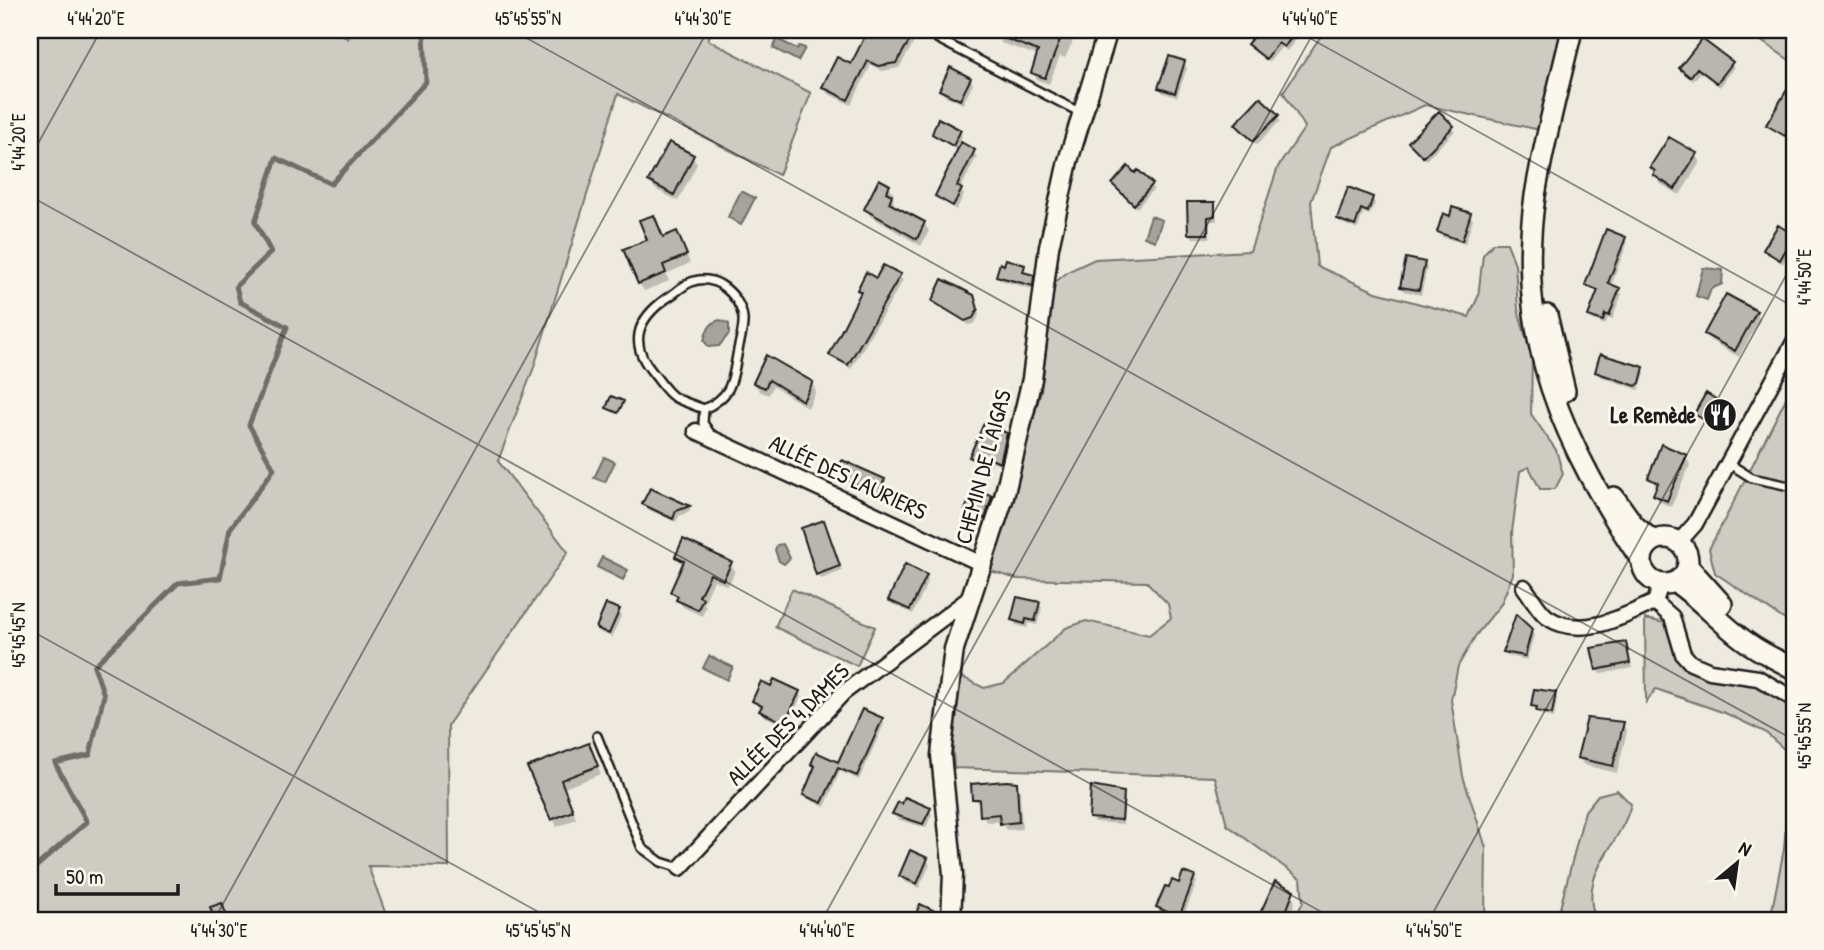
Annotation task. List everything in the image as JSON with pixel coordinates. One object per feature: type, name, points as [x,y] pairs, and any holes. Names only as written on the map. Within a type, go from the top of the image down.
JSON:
[{"type":"main road","points":[[1572,30],[1535,199],[1533,308],[1544,365],[1567,435],[1606,507],[1642,560],[1648,577],[1664,589],[1701,599],[1720,621],[1751,645],[1794,669]]},
{"type":"main road","points":[[1585,30],[1549,184],[1543,254],[1546,310],[1567,402],[1586,447],[1634,525],[1653,541]]},
{"type":"main road","points":[[1642,560],[1653,541],[1669,538],[1679,542],[1687,553],[1688,566],[1683,575],[1664,589]]},
{"type":"main road","points":[[1688,566],[1749,630],[1794,656]]},
{"type":"street","name":"CHEMIN DE L'AIGAS","points":[[951,920],[953,874],[942,755],[954,649],[1004,497],[1032,379],[1049,247],[1068,161],[1108,30]]},
{"type":"street","points":[[1679,542],[1695,524],[1794,342]]},
{"type":"street","name":"ALLÉE DES LAURIERS","points":[[696,431],[982,564]]},
{"type":"street","points":[[1524,587],[1545,615],[1563,625],[1589,626],[1616,619],[1664,589],[1683,654],[1691,663],[1710,671],[1758,678],[1794,699]]},
{"type":"street","name":"ALLÉE DES 4 DAMES","points":[[680,868],[843,693],[971,597]]},
{"type":"lane","points":[[940,30],[938,40],[1083,114]]},
{"type":"lane","points":[[706,280],[721,285],[732,294],[741,307],[744,321],[730,390],[718,402],[704,409],[672,396],[643,360],[639,345],[640,328],[650,310],[691,282],[706,280]]},
{"type":"lane","points":[[704,409],[702,423],[714,439]]},
{"type":"lane","points":[[1728,463],[1752,478],[1794,487]]},
{"type":"lane","points":[[597,736],[642,848],[661,862],[680,868]]},
{"type":"shaded area","points":[[30,30],[336,30],[348,39],[352,30],[712,30],[708,40],[811,93],[779,175],[618,94],[534,367],[498,461],[568,552],[448,725],[449,867],[368,866],[388,920],[30,920]]},
{"type":"shaded area","points":[[1325,30],[1562,30],[1540,130],[1425,105],[1331,147],[1311,202],[1317,266],[1376,292],[1469,317],[1478,297],[1483,255],[1493,243],[1507,243],[1515,264],[1518,309],[1532,359],[1531,414],[1556,450],[1563,474],[1555,489],[1540,489],[1529,467],[1520,471],[1512,532],[1513,574],[1501,604],[1476,635],[1458,666],[1451,700],[1463,776],[1486,848],[1485,920],[1294,920],[1303,902],[1301,879],[1227,825],[1215,777],[954,768],[952,741],[960,676],[984,688],[1004,683],[1066,628],[1086,621],[1149,635],[1171,618],[1168,604],[1147,582],[1017,579],[991,571],[1041,391],[1054,283],[1069,271],[1095,259],[1250,251],[1278,167],[1305,127],[1283,92]]},
{"type":"shaded area","points":[[1745,30],[1794,30],[1794,63]]},
{"type":"shaded area","points":[[777,39],[797,49],[799,46],[805,48],[798,61],[773,48]]},
{"type":"shaded area","points":[[741,191],[755,198],[741,225],[728,217]]},
{"type":"shaded area","points":[[1151,216],[1162,220],[1155,241],[1144,237]]},
{"type":"shaded area","points":[[1703,268],[1723,270],[1722,284],[1711,289],[1707,300],[1696,296]]},
{"type":"shaded area","points":[[720,320],[729,324],[729,334],[719,346],[709,347],[704,341],[706,334],[711,325]]},
{"type":"shaded area","points":[[1794,383],[1794,626],[1715,573],[1709,549]]},
{"type":"shaded area","points":[[604,457],[615,462],[605,482],[594,478]]},
{"type":"shaded area","points":[[783,544],[790,558],[784,564],[779,561],[775,550],[777,545]]},
{"type":"shaded area","points":[[602,557],[628,570],[623,580],[597,567]]},
{"type":"shaded area","points":[[792,589],[875,627],[857,666],[775,627]]},
{"type":"shaded area","points":[[1645,619],[1676,625],[1691,663],[1758,678],[1794,699],[1794,758],[1765,732],[1725,713],[1656,689],[1646,702]]},
{"type":"shaded area","points":[[709,656],[733,667],[727,680],[703,668]]},
{"type":"shaded area","points":[[1794,766],[1794,920],[1770,920],[1784,849],[1790,771]]},
{"type":"shaded area","points":[[1617,790],[1631,804],[1619,833],[1596,873],[1592,903],[1596,920],[1557,920],[1585,811],[1598,795]]},
{"type":"building","points":[[868,30],[877,30],[890,37],[879,30],[916,30],[896,63],[878,66],[868,61],[848,100],[822,87],[837,57],[851,64]]},
{"type":"building","points":[[983,30],[1064,30],[1045,78],[1031,73],[1038,51]]},
{"type":"building","points":[[1259,30],[1298,30],[1284,47],[1278,43],[1266,59],[1247,44]]},
{"type":"building","points":[[1702,39],[1733,62],[1717,83],[1697,68],[1690,77],[1679,68]]},
{"type":"building","points":[[1169,56],[1185,61],[1175,93],[1158,88]]},
{"type":"building","points":[[950,67],[971,78],[960,100],[939,90]]},
{"type":"building","points":[[1794,78],[1794,121],[1785,136],[1766,125]]},
{"type":"building","points":[[1260,97],[1279,115],[1253,141],[1235,124]]},
{"type":"building","points":[[1439,111],[1454,126],[1423,157],[1408,142]]},
{"type":"building","points":[[938,118],[961,130],[953,146],[932,134]]},
{"type":"building","points":[[1669,137],[1697,153],[1675,189],[1653,175],[1655,171],[1650,167]]},
{"type":"building","points":[[669,142],[694,155],[674,195],[648,181]]},
{"type":"building","points":[[961,142],[975,150],[957,186],[962,189],[953,206],[935,196]]},
{"type":"building","points":[[1128,166],[1135,173],[1138,170],[1153,184],[1134,205],[1112,184]]},
{"type":"building","points":[[879,179],[890,185],[886,192],[892,195],[889,203],[925,222],[917,239],[864,209]]},
{"type":"building","points":[[1348,187],[1373,197],[1368,212],[1361,209],[1355,226],[1337,219]]},
{"type":"building","points":[[1187,202],[1215,202],[1215,216],[1208,217],[1208,234],[1188,234]]},
{"type":"building","points":[[1452,207],[1471,213],[1462,241],[1437,232],[1443,213],[1450,216]]},
{"type":"building","points":[[654,215],[663,237],[677,231],[687,255],[663,265],[666,273],[638,284],[623,249],[647,240],[639,220]]},
{"type":"building","points":[[1778,225],[1794,235],[1780,260],[1763,250]]},
{"type":"building","points":[[1606,229],[1626,237],[1608,283],[1620,288],[1609,316],[1605,314],[1603,321],[1588,316],[1598,290],[1585,285]]},
{"type":"building","points":[[1406,258],[1425,262],[1419,290],[1400,287]]},
{"type":"building","points":[[1006,259],[1025,265],[1023,272],[1034,275],[1033,286],[996,276],[1000,263],[1004,265]]},
{"type":"building","points":[[883,265],[901,274],[848,365],[829,355],[861,292],[857,290],[866,272],[876,278]]},
{"type":"building","points":[[942,279],[974,295],[978,309],[973,318],[965,321],[932,301]]},
{"type":"building","points":[[1726,294],[1757,311],[1735,351],[1704,334]]},
{"type":"building","points":[[1600,354],[1644,367],[1640,383],[1636,386],[1595,372]]},
{"type":"building","points":[[766,355],[813,382],[803,401],[769,380],[765,388],[753,383]]},
{"type":"building","points":[[1706,393],[1727,406],[1715,426],[1694,414]]},
{"type":"building","points":[[611,396],[624,401],[618,413],[606,408]]},
{"type":"building","points":[[984,423],[1007,433],[1000,463],[989,458],[986,465],[969,457]]},
{"type":"building","points":[[1661,444],[1687,455],[1667,501],[1653,495],[1658,483],[1648,478]]},
{"type":"building","points":[[842,460],[885,479],[878,494],[835,475]]},
{"type":"building","points":[[974,487],[992,496],[985,519],[965,510]]},
{"type":"building","points":[[650,488],[690,506],[676,511],[673,519],[642,504]]},
{"type":"building","points":[[824,520],[840,566],[816,575],[801,528]]},
{"type":"building","points":[[683,539],[732,562],[723,580],[710,574],[699,596],[703,598],[698,610],[676,600],[678,596],[670,592],[684,561],[675,557]]},
{"type":"building","points":[[905,564],[927,575],[910,610],[888,600]]},
{"type":"building","points":[[1017,597],[1040,602],[1035,621],[1026,619],[1025,624],[1011,620]]},
{"type":"building","points":[[606,604],[620,609],[609,634],[596,628]]},
{"type":"building","points":[[1516,614],[1532,629],[1525,656],[1503,652]]},
{"type":"building","points":[[1626,642],[1630,663],[1596,670],[1591,648]]},
{"type":"building","points":[[774,679],[800,691],[785,723],[759,711],[762,706],[752,701],[761,681],[771,686]]},
{"type":"building","points":[[1534,689],[1556,692],[1552,714],[1536,711],[1537,707],[1531,706]]},
{"type":"building","points":[[862,709],[883,718],[857,776],[838,768],[822,803],[803,795],[815,766],[811,764],[816,752],[838,762]]},
{"type":"building","points":[[1587,718],[1624,722],[1613,766],[1577,758]]},
{"type":"building","points":[[589,743],[598,766],[561,780],[573,811],[551,820],[527,767]]},
{"type":"building","points":[[1017,782],[1019,822],[1000,824],[999,814],[980,816],[979,799],[972,799],[971,784]]},
{"type":"building","points":[[1091,786],[1124,792],[1122,820],[1089,818]]},
{"type":"building","points":[[905,797],[931,808],[923,824],[892,814],[898,802],[902,804]]},
{"type":"building","points":[[910,850],[928,858],[917,884],[899,876]]},
{"type":"building","points":[[1183,872],[1195,876],[1179,917],[1156,907],[1165,886],[1169,887],[1172,880],[1179,883]]},
{"type":"building","points":[[1275,881],[1294,890],[1283,920],[1257,920]]},
{"type":"building","points":[[222,903],[228,920],[215,920],[210,907]]},
{"type":"building","points":[[920,904],[935,911],[931,920],[913,920]]},
{"type":"waterway","points":[[30,872],[87,822],[55,763],[90,755],[104,695],[94,666],[178,583],[220,578],[230,529],[274,469],[249,425],[287,327],[240,302],[236,286],[271,252],[255,222],[276,158],[331,184],[426,82],[424,30]]},
{"type":"place","name":"Le Remède","points":[[1720,415]]}]
